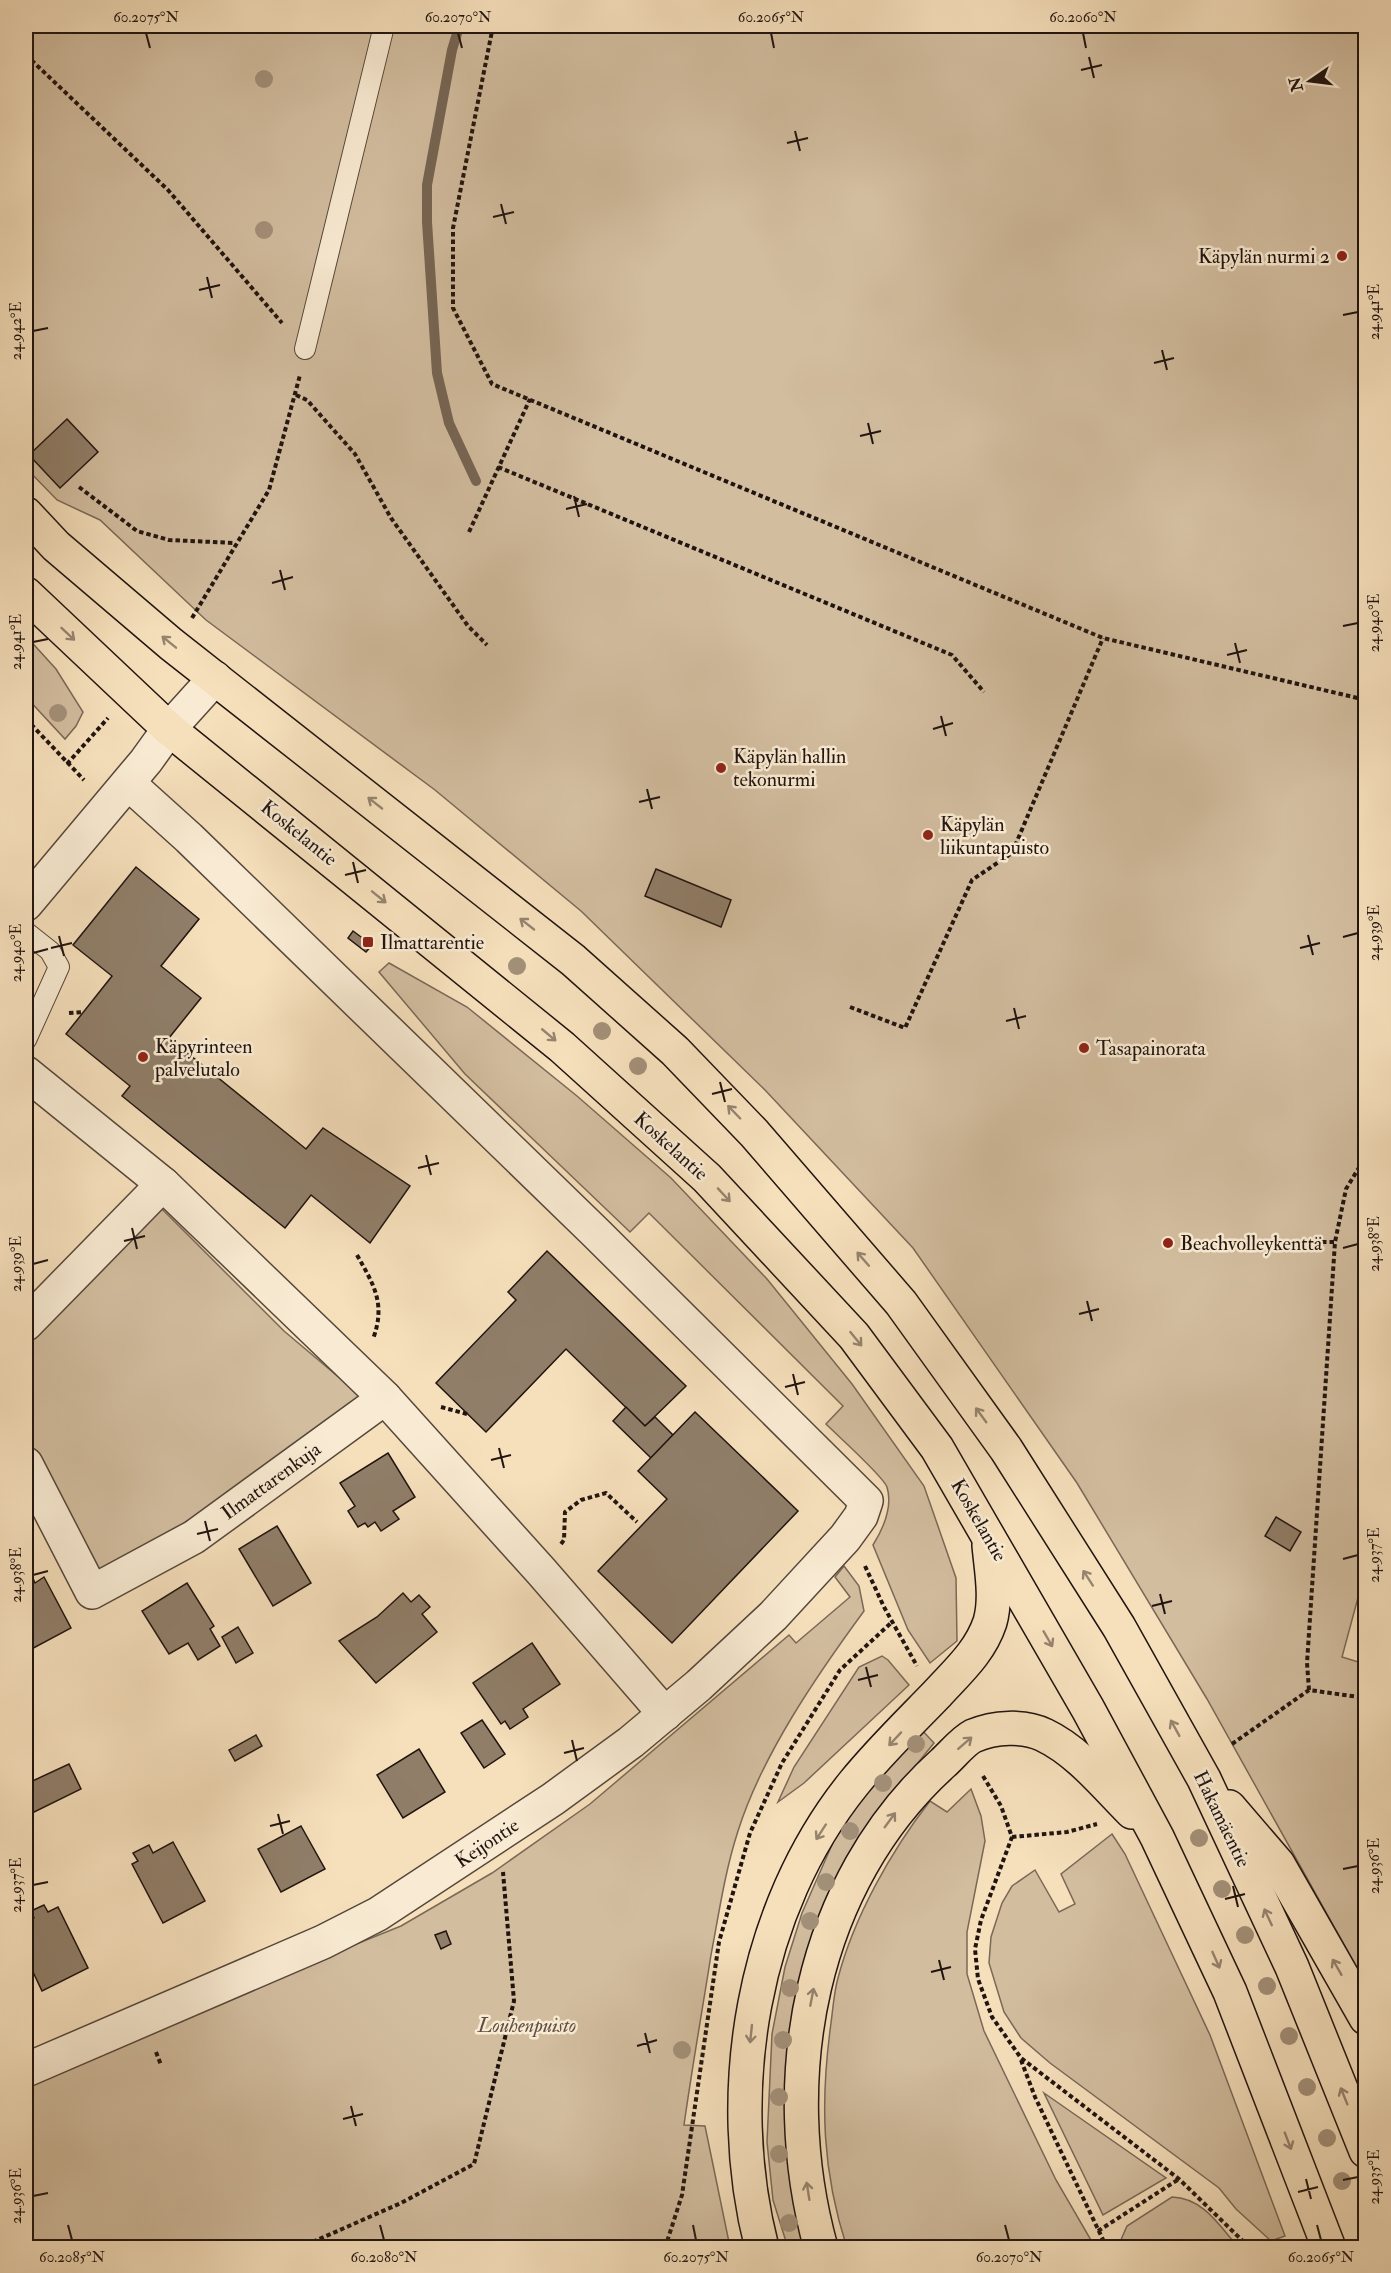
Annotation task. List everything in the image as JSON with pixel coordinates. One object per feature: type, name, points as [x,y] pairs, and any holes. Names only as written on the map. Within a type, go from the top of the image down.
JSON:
[{"type":"main road","points":[[26,514],[56,546],[215,678]]},
{"type":"main road","name":"Koskelantie","points":[[26,594],[169,729],[505,998],[707,1178],[854,1336],[937,1448],[1088,1709],[1157,1837]]},
{"type":"main road","name":"Hakamäentie","points":[[215,678],[573,960],[675,1050],[754,1133],[901,1303],[1006,1449],[1119,1627],[1204,1779],[1292,1967],[1365,2151]]},
{"type":"main road","points":[[762,2247],[755,2218],[745,2098],[751,2029],[761,1974],[791,1883],[832,1814],[854,1784],[978,1650],[991,1620],[993,1585],[987,1534]]},
{"type":"main road","points":[[821,2247],[812,2216],[800,2126],[799,2087],[814,1989],[842,1904],[861,1865],[891,1817],[922,1782],[972,1736],[1012,1727],[1044,1734],[1079,1759],[1157,1837],[1230,1992],[1329,2247]]},
{"type":"main road","points":[[1204,1779],[1278,1864],[1365,2018]]},
{"type":"street","points":[[26,904],[169,729],[215,678]]},
{"type":"street","name":"Keijontie","points":[[26,2070],[323,1942],[378,1914],[500,1834],[622,1749],[665,1714],[772,1616],[845,1538],[861,1516],[866,1501],[587,1225],[189,838],[118,794]]},
{"type":"street","points":[[26,1073],[163,1185],[385,1398],[541,1571],[665,1714]]},
{"type":"street","points":[[26,1324],[163,1185]]},
{"type":"street","name":"Ilmattarenkuja","points":[[26,1464],[92,1592],[194,1537],[385,1398]]},
{"type":"lane","points":[[305,349],[384,26]]},
{"type":"lane","points":[[26,932],[50,951],[59,967],[26,1040]]},
{"type":"path","points":[[493,26],[453,228],[453,308],[492,384],[1103,638],[1365,700]]},
{"type":"path","points":[[26,55],[168,190],[305,349]]},
{"type":"path","points":[[190,621],[234,543],[269,490],[296,395],[307,400],[355,454],[391,518],[468,626],[487,645]]},
{"type":"path","points":[[469,532],[530,399]]},
{"type":"path","points":[[498,467],[952,655],[984,692]]},
{"type":"path","points":[[79,487],[137,531],[169,540],[234,543]]},
{"type":"path","points":[[850,1007],[905,1028],[972,880],[1012,853],[1103,638]]},
{"type":"path","points":[[26,719],[118,794]]},
{"type":"path","points":[[1309,1690],[1307,1663],[1335,1242],[1346,1189],[1365,1156]]},
{"type":"path","points":[[1322,1242],[1335,1242]]},
{"type":"path","points":[[357,1255],[376,1288],[380,1320],[360,1374]]},
{"type":"path","points":[[541,1571],[564,1540],[565,1512],[581,1500],[606,1493],[637,1522]]},
{"type":"path","points":[[845,1538],[858,1552],[884,1607],[920,1672]]},
{"type":"path","points":[[1232,1744],[1309,1690],[1365,1698]]},
{"type":"path","points":[[983,1776],[1001,1806],[1012,1837],[981,1920],[975,1949],[978,1979],[986,2003],[1000,2029],[1021,2058],[1035,2097],[1107,2247]]},
{"type":"path","points":[[1012,1837],[1067,1832],[1102,1822]]},
{"type":"path","points":[[299,2247],[401,2203],[474,2164],[514,2001],[500,1834]]},
{"type":"path","points":[[1021,2058],[1179,2179],[1250,2247]]},
{"type":"path","points":[[1098,2231],[1179,2179]]},
{"type":"green space","name":"Käpylän liikuntapuisto","points":[[26,26],[1365,26],[1366,1568],[1342,1657],[1365,1664],[1365,1982],[1207,1699],[1077,1483],[913,1248],[765,1090],[581,911],[435,790],[206,620],[100,520],[57,500],[26,468]]},
{"type":"green space","points":[[26,636],[56,669],[83,712],[76,726],[65,739],[26,697]]},
{"type":"green space","points":[[389,963],[467,1007],[577,1096],[671,1178],[767,1279],[852,1384],[924,1486],[956,1578],[957,1641],[930,1663],[908,1630],[873,1545],[888,1510],[887,1487],[826,1424],[843,1406],[649,1213],[630,1232],[465,1074],[379,972]]},
{"type":"green space","points":[[157,1204],[284,1331],[367,1401],[97,1581],[26,1443],[26,1334]]},
{"type":"green space","name":"Louhenpuisto","points":[[844,1566],[859,1586],[864,1611],[792,1716],[748,1802],[729,1861],[711,1955],[684,2125],[705,2126],[730,2247],[26,2248],[26,2077],[401,1926],[492,1873],[590,1804],[789,1635],[796,1643],[850,1597],[835,1577]]},
{"type":"green space","points":[[882,1656],[909,1685],[804,1783],[778,1802],[794,1767],[859,1667]]},
{"type":"green space","points":[[919,1727],[934,1743],[878,1812],[817,1924],[803,1967],[790,2033],[787,2141],[810,2247],[788,2248],[773,2200],[767,2142],[772,2034],[785,1967],[802,1913],[835,1838],[873,1776]]},
{"type":"green space","points":[[971,1789],[981,1816],[985,1841],[967,1932],[967,1974],[984,2031],[1056,2180],[1095,2247],[847,2248],[832,2192],[825,2137],[825,2081],[838,1978],[864,1908],[901,1841],[930,1801],[947,1812]]},
{"type":"green space","points":[[1112,1834],[1125,1854],[1210,2035],[1285,2236],[1271,2241],[1236,2209],[1219,2188],[1050,2063],[1021,2038],[1004,2012],[989,1963],[991,1937],[1002,1903],[1012,1886],[1035,1870],[1059,1912],[1075,1904],[1061,1874]]},
{"type":"green space","points":[[1044,2093],[1166,2178],[1103,2215]]},
{"type":"green space","points":[[1172,2197],[1193,2202],[1201,2207],[1210,2214],[1238,2247],[1121,2247],[1120,2242],[1127,2226]]},
{"type":"building","points":[[67,419],[98,452],[60,488],[29,455]]},
{"type":"building","name":"Käpyrinteen palvelutalo","points":[[136,867],[199,919],[161,966],[201,998],[169,1038],[306,1149],[323,1128],[410,1186],[370,1243],[311,1195],[285,1228],[122,1096],[130,1086],[66,1034],[112,976],[73,945]]},
{"type":"building","points":[[656,869],[731,900],[721,927],[645,896]]},
{"type":"building","points":[[353,931],[372,945],[366,952],[348,938]]},
{"type":"building","points":[[547,1251],[686,1386],[645,1426],[566,1349],[486,1432],[436,1383],[516,1300],[508,1292]]},
{"type":"building","points":[[626,1407],[645,1426],[655,1417],[673,1435],[651,1458],[613,1421]]},
{"type":"building","points":[[695,1412],[798,1511],[672,1643],[598,1571],[667,1499],[638,1471]]},
{"type":"building","points":[[388,1453],[415,1497],[393,1511],[399,1519],[381,1531],[375,1522],[368,1527],[365,1523],[358,1527],[348,1511],[355,1506],[340,1483]]},
{"type":"building","points":[[1276,1517],[1301,1532],[1290,1551],[1265,1536]]},
{"type":"building","points":[[277,1526],[311,1583],[273,1606],[239,1549]]},
{"type":"building","points":[[1366,1568],[1366,1598],[1358,1596]]},
{"type":"building","points":[[32,1576],[35,1583],[44,1577],[71,1628],[26,1652],[26,1579]]},
{"type":"building","points":[[187,1583],[214,1626],[210,1629],[220,1646],[198,1660],[188,1643],[169,1654],[142,1611]]},
{"type":"building","points":[[403,1593],[411,1602],[419,1595],[430,1607],[422,1614],[437,1632],[376,1683],[339,1641],[377,1617]]},
{"type":"building","points":[[238,1627],[253,1653],[236,1663],[222,1637]]},
{"type":"building","points":[[532,1643],[560,1684],[523,1709],[528,1717],[510,1729],[505,1721],[501,1724],[473,1683]]},
{"type":"building","points":[[482,1720],[505,1754],[484,1768],[461,1733]]},
{"type":"building","points":[[256,1735],[262,1746],[235,1761],[229,1750]]},
{"type":"building","points":[[419,1749],[445,1792],[403,1818],[377,1775]]},
{"type":"building","points":[[69,1764],[81,1789],[26,1816],[26,1784]]},
{"type":"building","points":[[301,1826],[325,1869],[281,1892],[258,1849]]},
{"type":"building","points":[[173,1842],[205,1901],[163,1923],[132,1864],[138,1861],[133,1853],[149,1845],[153,1853]]},
{"type":"building","points":[[44,1905],[48,1912],[58,1907],[88,1968],[42,1991],[26,1957],[26,1922],[34,1918],[31,1911]]},
{"type":"building","points":[[446,1931],[451,1944],[441,1949],[435,1935]]},
{"type":"waterway","points":[[459,27],[452,50],[427,185],[427,222],[437,373],[449,423],[476,481]]},
{"type":"place","name":"Käpylän nurmi 2","points":[[1342,256]]},
{"type":"place","name":"Käpylän hallin tekonurmi","points":[[721,768]]},
{"type":"place","name":"Käpylän liikuntapuisto","points":[[928,835]]},
{"type":"place","name":"Ilmattarentie","points":[[368,942]]},
{"type":"place","name":"Tasapainorata","points":[[1084,1048]]},
{"type":"place","name":"Käpyrinteen palvelutalo","points":[[143,1057]]},
{"type":"place","name":"Beachvolleykenttä","points":[[1168,1243]]}]
